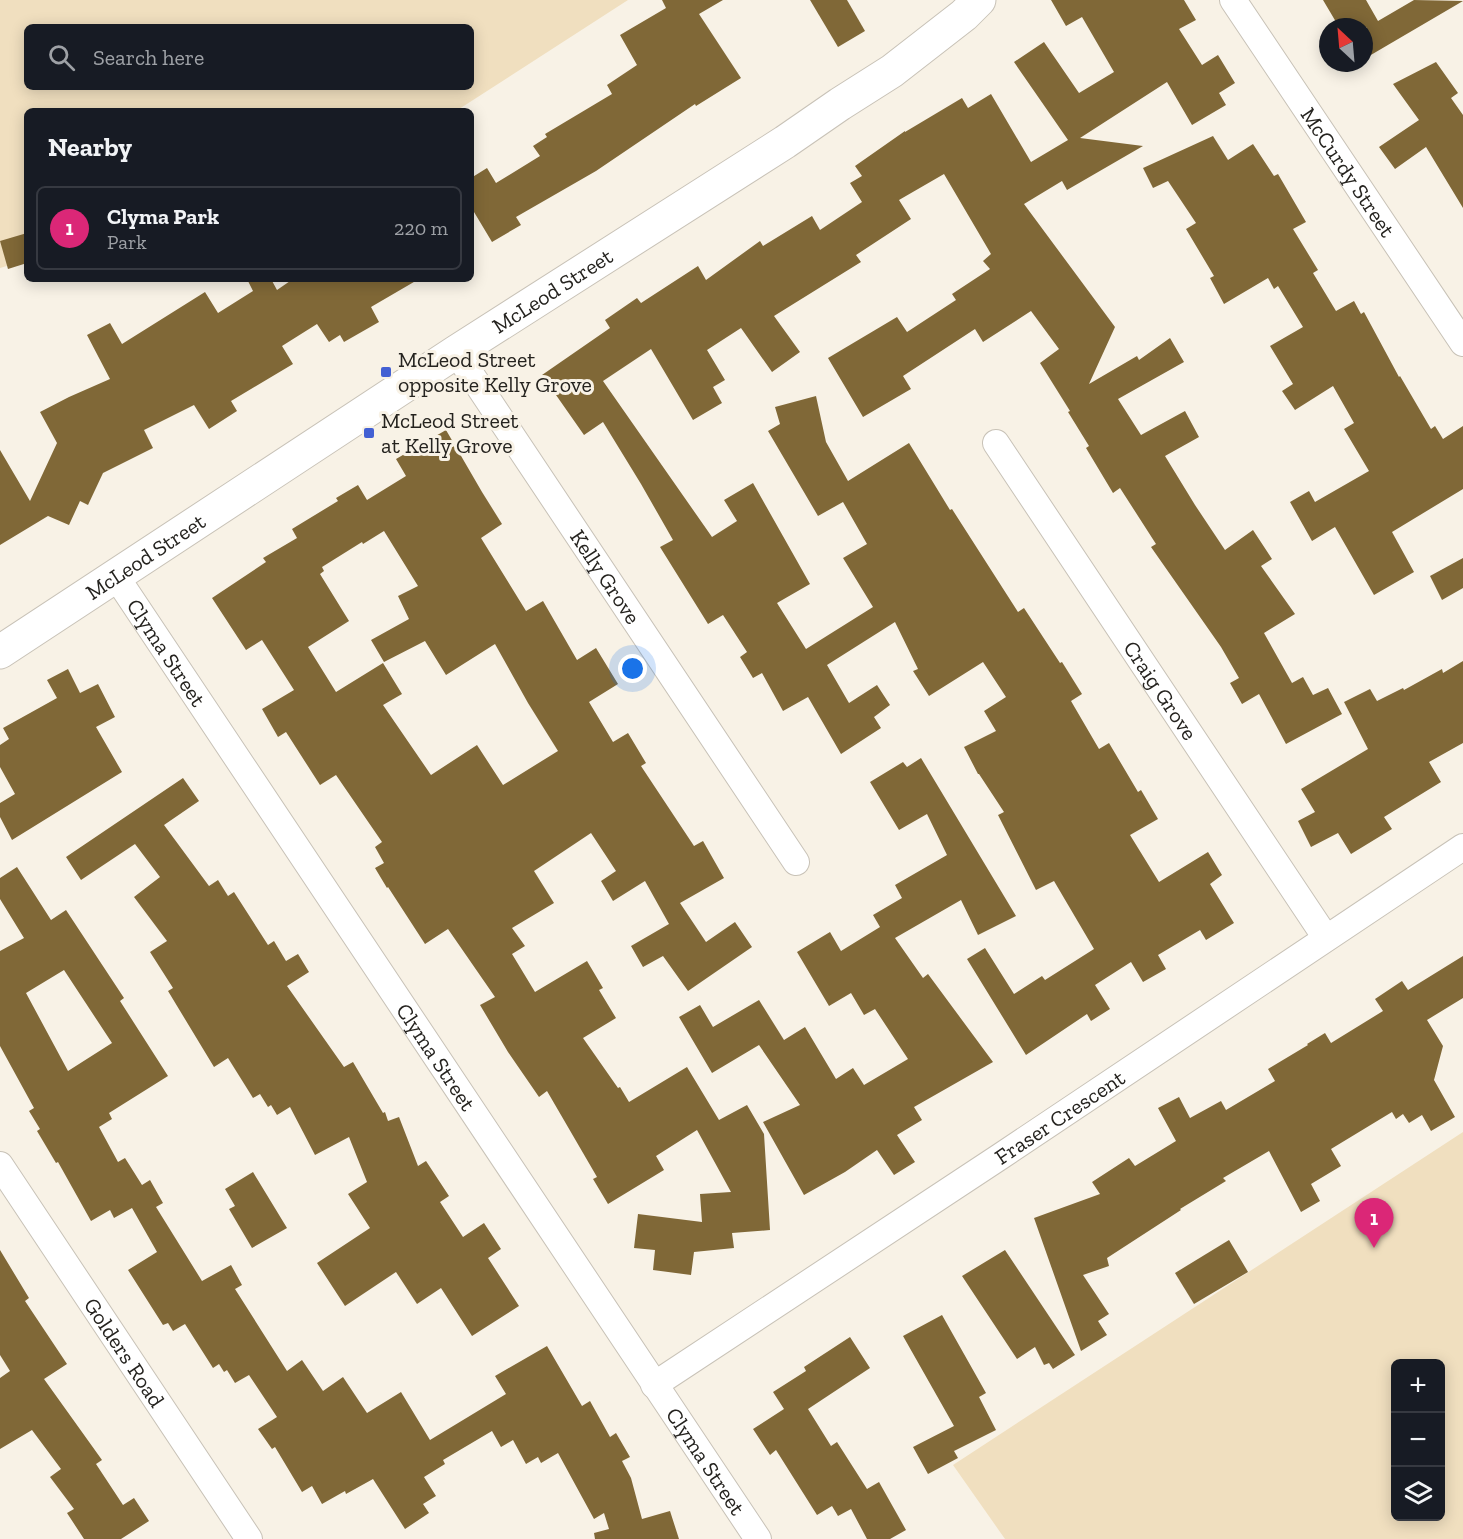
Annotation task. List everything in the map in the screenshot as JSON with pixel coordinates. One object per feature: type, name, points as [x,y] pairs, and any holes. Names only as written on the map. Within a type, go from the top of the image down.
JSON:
[{"type":"street","name":"McLeod Street","points":[[0,652],[456,352],[892,71],[964,15],[979,0]]},
{"type":"street","name":"McCurdy Street","points":[[1233,0],[1463,343]]},
{"type":"street","name":"Kelly Grove","points":[[456,352],[796,862]]},
{"type":"street","name":"Craig Grove","points":[[996,443],[1326,938]]},
{"type":"street","name":"Clyma Street","points":[[115,575],[758,1539]]},
{"type":"street","name":"Fraser Crescent","points":[[654,1385],[1463,847]]},
{"type":"street","name":"Golders Road","points":[[0,1165],[249,1539]]},
{"type":"shaded area","points":[[0,0],[628,0],[461,108],[24,108],[24,261],[0,268]]},
{"type":"shaded area","points":[[1463,1132],[1463,1539],[1005,1539],[953,1465]]},
{"type":"building","points":[[662,0],[723,0],[699,14],[741,78],[696,106],[695,104],[596,171],[516,217],[521,225],[492,242],[474,212],[474,176],[487,168],[496,183],[540,156],[533,146],[547,137],[545,134],[612,94],[607,85],[637,65],[620,35],[666,8]]},
{"type":"building","points":[[810,0],[847,0],[865,31],[838,47]]},
{"type":"building","points":[[1051,0],[1184,0],[1196,20],[1179,29],[1202,65],[1218,55],[1235,83],[1219,93],[1226,105],[1192,125],[1167,82],[1080,138],[1143,146],[1067,190],[1062,181],[1024,204],[1115,327],[1089,384],[1137,356],[1139,360],[1170,338],[1184,362],[1118,399],[1141,435],[1185,411],[1199,437],[1165,456],[1225,550],[1253,530],[1272,559],[1261,566],[1295,614],[1264,633],[1292,683],[1303,677],[1313,695],[1328,688],[1342,714],[1286,744],[1259,694],[1242,704],[1230,683],[1239,678],[1221,647],[1151,547],[1156,544],[1120,488],[1113,493],[1086,448],[1089,446],[1068,412],[1070,411],[1040,363],[1059,349],[1031,311],[983,342],[975,329],[903,376],[911,389],[863,417],[828,358],[897,317],[907,332],[956,300],[952,294],[990,269],[983,261],[991,254],[944,174],[899,200],[911,219],[856,255],[861,262],[774,316],[800,352],[772,372],[741,328],[707,350],[725,380],[713,387],[722,403],[693,420],[651,349],[603,381],[712,537],[737,521],[724,500],[753,483],[810,584],[777,603],[806,649],[873,607],[843,558],[867,544],[843,502],[818,516],[768,431],[780,424],[775,407],[816,396],[826,442],[848,481],[909,443],[950,510],[952,509],[1018,612],[1024,608],[1082,694],[1071,701],[1099,749],[1109,743],[1138,792],[1141,790],[1158,819],[1130,835],[1159,882],[1208,852],[1222,875],[1210,884],[1234,923],[1206,940],[1200,930],[1158,955],[1166,969],[1143,982],[1131,962],[1095,985],[1110,1009],[1091,1021],[1087,1014],[1026,1055],[967,959],[985,948],[1014,994],[1042,976],[1045,980],[1094,949],[1054,881],[1036,890],[998,815],[1004,812],[978,774],[964,747],[996,731],[984,711],[1006,697],[983,662],[929,696],[913,671],[918,669],[895,622],[827,665],[849,703],[877,685],[890,705],[874,717],[881,728],[841,754],[808,697],[783,711],[762,673],[753,678],[740,657],[747,652],[723,615],[708,624],[660,547],[673,540],[603,422],[584,435],[542,375],[610,328],[605,320],[637,298],[641,303],[698,266],[706,280],[760,241],[763,246],[812,216],[820,230],[862,202],[850,183],[862,176],[855,166],[905,131],[962,98],[968,108],[991,94],[1031,162],[1068,140],[1014,62],[1044,42],[1079,93],[1114,72],[1082,17],[1066,26]]},
{"type":"building","points":[[1323,0],[1366,0],[1378,21],[1414,0],[1463,1],[1373,54],[1373,18],[1334,18]]},
{"type":"building","points":[[1436,62],[1458,93],[1451,98],[1463,115],[1463,208],[1426,147],[1395,169],[1379,147],[1419,120],[1393,84]]},
{"type":"building","points":[[1213,136],[1228,160],[1253,144],[1274,176],[1278,174],[1306,222],[1293,229],[1318,270],[1313,273],[1336,311],[1354,301],[1361,314],[1364,312],[1399,377],[1431,429],[1435,426],[1443,439],[1463,426],[1463,489],[1392,532],[1414,572],[1374,595],[1335,527],[1312,541],[1290,502],[1309,491],[1315,502],[1369,471],[1344,429],[1354,423],[1333,386],[1295,410],[1282,391],[1293,384],[1270,346],[1303,327],[1278,286],[1274,289],[1268,278],[1224,304],[1210,278],[1214,276],[1186,229],[1196,223],[1168,181],[1153,188],[1143,168]]},
{"type":"building","points":[[24,234],[24,264],[8,269],[0,241]]},
{"type":"building","points":[[248,282],[273,282],[277,290],[289,282],[414,282],[371,307],[379,322],[344,342],[340,335],[329,342],[317,324],[282,346],[293,364],[231,401],[237,411],[209,429],[194,405],[144,430],[153,448],[103,473],[88,505],[80,501],[69,525],[48,516],[0,545],[0,450],[30,501],[57,443],[40,412],[110,379],[87,335],[110,323],[122,344],[205,292],[218,313],[253,291]]},
{"type":"building","points":[[446,430],[502,524],[481,538],[526,611],[543,601],[577,660],[596,648],[618,684],[589,702],[613,742],[628,733],[646,763],[641,766],[694,846],[703,841],[724,878],[680,903],[706,942],[735,922],[752,947],[688,991],[663,956],[643,967],[631,946],[669,924],[645,881],[613,901],[601,881],[616,871],[591,833],[534,871],[554,903],[512,928],[525,946],[512,954],[535,992],[587,961],[603,988],[599,990],[616,1018],[583,1038],[629,1102],[687,1067],[719,1120],[747,1105],[764,1134],[770,1230],[732,1233],[734,1248],[694,1252],[691,1275],[653,1270],[655,1250],[634,1248],[638,1214],[702,1222],[700,1194],[731,1192],[697,1130],[656,1156],[664,1170],[608,1204],[593,1179],[597,1177],[547,1091],[539,1097],[508,1052],[480,1005],[495,997],[448,929],[425,944],[375,868],[384,863],[375,847],[382,842],[336,775],[320,785],[286,732],[278,737],[262,709],[294,690],[262,640],[246,650],[212,598],[266,562],[263,558],[297,538],[292,529],[338,501],[336,498],[358,485],[367,500],[406,476],[396,459]],"holes":[[[384,531],[418,586],[398,596],[409,619],[371,640],[384,662],[425,641],[446,675],[495,644],[558,751],[503,785],[477,745],[431,775],[383,705],[402,694],[383,663],[336,692],[308,647],[349,621],[320,574],[324,571],[322,567],[362,542],[363,544]]]},
{"type":"building","points":[[1463,558],[1463,588],[1442,600],[1430,576]]},
{"type":"building","points":[[1463,661],[1463,743],[1429,762],[1441,782],[1384,817],[1392,829],[1351,854],[1338,833],[1311,847],[1298,821],[1315,812],[1301,789],[1368,749],[1344,702],[1370,689],[1377,701],[1403,688],[1404,690],[1442,669],[1443,673]]},
{"type":"building","points":[[68,669],[80,693],[98,684],[115,717],[96,727],[122,772],[12,840],[0,817],[0,803],[15,794],[0,767],[0,745],[9,739],[3,728],[57,698],[47,680]]},
{"type":"building","points":[[921,758],[1016,916],[978,935],[961,900],[895,938],[923,978],[928,974],[993,1062],[914,1107],[922,1120],[897,1135],[915,1162],[894,1175],[877,1150],[845,1172],[804,1195],[763,1122],[800,1105],[759,1045],[712,1073],[679,1017],[700,1005],[713,1027],[759,1000],[784,1040],[805,1027],[836,1079],[853,1068],[864,1085],[908,1059],[875,1009],[864,1015],[851,993],[829,1006],[797,952],[830,932],[841,951],[880,927],[873,915],[902,898],[895,885],[947,855],[927,814],[899,830],[870,782],[903,762],[907,767]]},
{"type":"building","points":[[183,778],[199,801],[164,825],[209,886],[218,880],[228,896],[234,892],[268,945],[274,941],[286,961],[298,954],[309,972],[287,986],[344,1067],[353,1062],[383,1113],[385,1112],[388,1121],[399,1117],[418,1166],[426,1161],[449,1196],[440,1202],[463,1237],[484,1223],[501,1249],[488,1258],[519,1306],[472,1336],[441,1288],[417,1304],[396,1272],[345,1306],[317,1263],[370,1228],[348,1194],[367,1182],[349,1137],[315,1155],[290,1107],[277,1115],[271,1105],[268,1107],[260,1094],[253,1098],[228,1058],[214,1067],[168,991],[173,988],[150,952],[167,941],[134,897],[160,877],[135,844],[81,880],[66,857]]},
{"type":"building","points":[[17,867],[51,920],[66,910],[124,998],[120,1001],[168,1076],[109,1113],[112,1119],[99,1127],[118,1162],[125,1158],[142,1185],[150,1180],[163,1203],[156,1207],[202,1281],[231,1265],[242,1285],[235,1289],[287,1371],[302,1360],[323,1391],[343,1377],[367,1413],[401,1392],[430,1440],[506,1394],[495,1376],[547,1346],[582,1406],[590,1401],[610,1437],[616,1433],[630,1457],[622,1461],[631,1478],[642,1519],[670,1511],[679,1539],[595,1539],[594,1533],[609,1529],[604,1513],[594,1519],[558,1453],[541,1463],[538,1457],[526,1464],[513,1440],[501,1447],[492,1431],[443,1460],[445,1464],[424,1477],[436,1496],[423,1504],[429,1513],[405,1529],[373,1479],[322,1504],[312,1486],[302,1492],[275,1447],[272,1449],[258,1429],[277,1417],[249,1375],[235,1383],[227,1370],[224,1372],[219,1364],[213,1368],[185,1324],[173,1331],[168,1323],[163,1325],[128,1270],[157,1252],[132,1208],[114,1218],[110,1210],[91,1221],[58,1162],[56,1163],[37,1131],[40,1129],[29,1111],[34,1108],[0,1046],[0,951],[24,938],[0,899],[0,878]],"holes":[[[64,970],[112,1043],[68,1071],[26,993]]]},
{"type":"building","points":[[1463,956],[1463,998],[1427,1020],[1443,1046],[1434,1080],[1455,1117],[1431,1131],[1422,1115],[1409,1123],[1403,1114],[1396,1119],[1392,1112],[1331,1149],[1341,1166],[1311,1184],[1320,1201],[1301,1212],[1269,1151],[1223,1178],[1226,1181],[1107,1258],[1109,1266],[1083,1275],[1109,1314],[1098,1321],[1107,1335],[1081,1351],[1034,1218],[1100,1194],[1092,1182],[1129,1158],[1135,1166],[1176,1141],[1158,1108],[1179,1097],[1190,1118],[1221,1101],[1226,1110],[1275,1081],[1268,1069],[1307,1044],[1325,1033],[1331,1043],[1383,1011],[1375,999],[1402,981],[1408,990]]},
{"type":"building","points":[[253,1172],[287,1228],[252,1248],[229,1209],[235,1206],[225,1189]]},
{"type":"building","points":[[1229,1240],[1248,1272],[1194,1304],[1175,1273]]},
{"type":"building","points":[[0,1250],[29,1298],[25,1301],[67,1364],[44,1379],[102,1460],[96,1464],[123,1505],[134,1498],[149,1521],[121,1539],[84,1539],[67,1513],[74,1509],[50,1477],[61,1469],[32,1430],[0,1449],[0,1378],[10,1371],[0,1355]]},
{"type":"building","points":[[1005,1250],[1075,1355],[1053,1369],[1049,1363],[1044,1365],[1035,1347],[1017,1359],[962,1276]]},
{"type":"building","points":[[942,1315],[986,1393],[979,1397],[996,1430],[954,1451],[958,1458],[928,1474],[913,1447],[954,1426],[903,1336]]},
{"type":"building","points":[[850,1337],[870,1368],[808,1409],[831,1446],[837,1442],[867,1489],[879,1482],[906,1530],[890,1539],[867,1539],[851,1509],[838,1516],[832,1506],[817,1515],[776,1450],[770,1455],[753,1429],[784,1409],[773,1392],[806,1371],[804,1367]]},
{"type":"place","name":"McLeod Street opposite Kelly Grove","points":[[386,372]]},
{"type":"place","name":"McLeod Street at Kelly Grove","points":[[369,433]]},
{"type":"place","name":"Clyma Park","points":[[1374,1248]]}]
